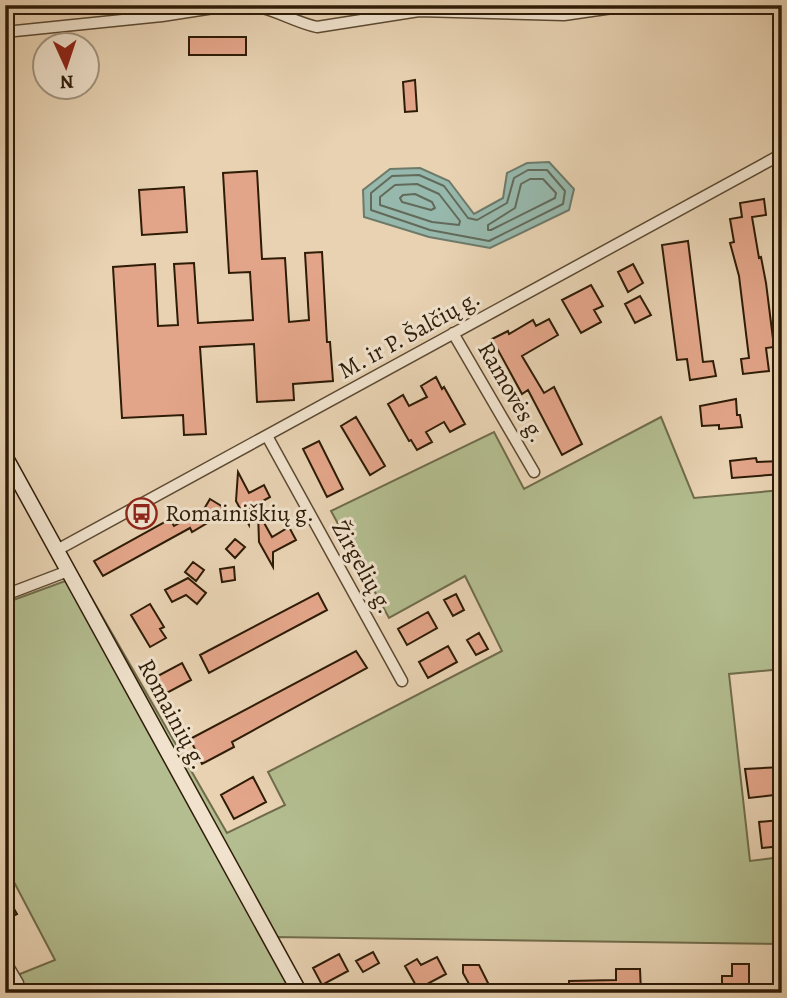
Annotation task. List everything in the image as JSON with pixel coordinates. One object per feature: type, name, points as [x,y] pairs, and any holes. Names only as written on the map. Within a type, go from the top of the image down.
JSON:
[{"type":"main road","name":"Romainių g.","points":[[5,456],[300,993]]},
{"type":"street","points":[[5,32],[162,16],[233,5]]},
{"type":"street","points":[[251,5],[269,8],[317,27],[419,11],[564,15],[633,5]]},
{"type":"street","name":"M. ir P. Šalčių g.","points":[[57,550],[782,154]]},
{"type":"street","name":"Ramovės g.","points":[[453,333],[534,472]]},
{"type":"street","name":"Žirgelių g.","points":[[267,436],[402,681]]},
{"type":"street","points":[[5,594],[68,571]]},
{"type":"street","points":[[5,961],[18,983]]},
{"type":"green space","points":[[661,417],[694,498],[782,490],[782,669],[729,674],[750,861],[782,857],[782,944],[273,937],[303,993],[5,993],[5,980],[55,960],[5,865],[5,603],[79,576],[227,833],[285,805],[268,772],[502,651],[465,576],[389,618],[331,511],[494,432],[524,489]]},
{"type":"water","points":[[549,162],[574,189],[569,210],[490,248],[429,237],[364,217],[363,190],[390,169],[420,168],[449,181],[474,214],[503,198],[507,173],[527,163]]},
{"type":"building","points":[[189,37],[246,37],[246,55],[189,55]]},
{"type":"building","points":[[415,80],[417,111],[405,112],[403,82]]},
{"type":"building","points":[[257,171],[262,259],[285,258],[289,322],[309,320],[305,253],[322,252],[327,342],[330,342],[333,381],[293,384],[294,400],[257,402],[254,344],[200,347],[206,434],[184,435],[183,415],[122,418],[113,267],[155,264],[158,326],[178,325],[174,264],[194,263],[198,323],[253,320],[250,272],[229,273],[223,173]]},
{"type":"building","points":[[184,187],[187,232],[142,235],[139,190]]},
{"type":"building","points":[[764,199],[766,215],[752,217],[766,283],[774,347],[766,348],[769,371],[743,374],[741,359],[749,358],[739,276],[730,243],[734,242],[730,219],[742,217],[740,203]]},
{"type":"building","points":[[688,241],[703,362],[713,361],[716,376],[690,380],[687,359],[677,360],[662,245]]},
{"type":"building","points":[[633,264],[643,283],[628,292],[618,272]]},
{"type":"building","points":[[591,285],[603,306],[594,310],[601,322],[581,333],[562,300]]},
{"type":"building","points":[[640,296],[651,315],[635,323],[625,304]]},
{"type":"building","points":[[549,319],[558,335],[522,356],[544,393],[554,387],[582,444],[562,455],[528,390],[522,394],[492,339],[508,331],[509,334],[533,320],[536,326]]},
{"type":"building","points":[[436,377],[465,424],[450,432],[444,422],[426,432],[432,442],[417,450],[388,404],[403,395],[409,406],[427,397],[421,386]]},
{"type":"building","points":[[736,399],[737,415],[740,415],[742,427],[719,429],[719,425],[702,426],[700,406]]},
{"type":"building","points":[[356,417],[385,466],[370,475],[341,426]]},
{"type":"building","points":[[319,441],[343,489],[327,497],[303,449]]},
{"type":"building","points":[[756,458],[757,462],[782,461],[782,474],[732,478],[730,461]]},
{"type":"building","points":[[238,472],[249,493],[264,485],[270,497],[250,508],[249,525],[236,501]]},
{"type":"building","points":[[210,499],[223,507],[214,519],[192,532],[190,528],[103,576],[94,561],[170,519],[174,526],[204,509]]},
{"type":"building","points":[[258,512],[272,537],[289,527],[296,540],[273,552],[273,567],[259,542]]},
{"type":"building","points":[[235,539],[245,547],[235,558],[226,549]]},
{"type":"building","points":[[193,562],[204,570],[196,581],[185,572]]},
{"type":"building","points":[[234,567],[235,580],[222,582],[220,569]]},
{"type":"building","points":[[188,578],[206,593],[197,604],[186,595],[172,602],[165,590]]},
{"type":"building","points":[[318,593],[327,610],[209,673],[200,655]]},
{"type":"building","points":[[456,594],[464,610],[453,616],[444,600]]},
{"type":"building","points":[[150,604],[164,627],[160,629],[166,638],[150,647],[131,615]]},
{"type":"building","points":[[428,612],[437,628],[407,645],[398,629]]},
{"type":"building","points":[[479,633],[488,649],[476,655],[467,640]]},
{"type":"building","points":[[448,646],[457,662],[428,678],[419,662]]},
{"type":"building","points":[[356,651],[367,668],[232,742],[234,747],[202,764],[190,739]]},
{"type":"building","points":[[182,663],[191,680],[163,695],[154,678]]},
{"type":"building","points":[[782,767],[782,794],[749,798],[745,769]]},
{"type":"building","points":[[253,777],[266,802],[234,819],[221,795]]},
{"type":"building","points":[[780,820],[782,846],[762,848],[759,822]]},
{"type":"building","points":[[5,893],[17,914],[5,920]]},
{"type":"building","points":[[373,952],[379,963],[363,972],[356,961]]},
{"type":"building","points":[[339,954],[348,971],[322,985],[313,968]]},
{"type":"building","points":[[437,957],[446,974],[418,989],[405,966],[417,959],[421,965]]},
{"type":"building","points":[[732,964],[749,964],[749,993],[722,993],[722,976],[732,976]]},
{"type":"building","points":[[463,965],[479,965],[493,993],[474,993],[463,973]]},
{"type":"building","points":[[616,969],[640,969],[641,993],[569,993],[569,981],[616,980]]},
{"type":"place","name":"Romainiškių g.","points":[[142,513]]}]
